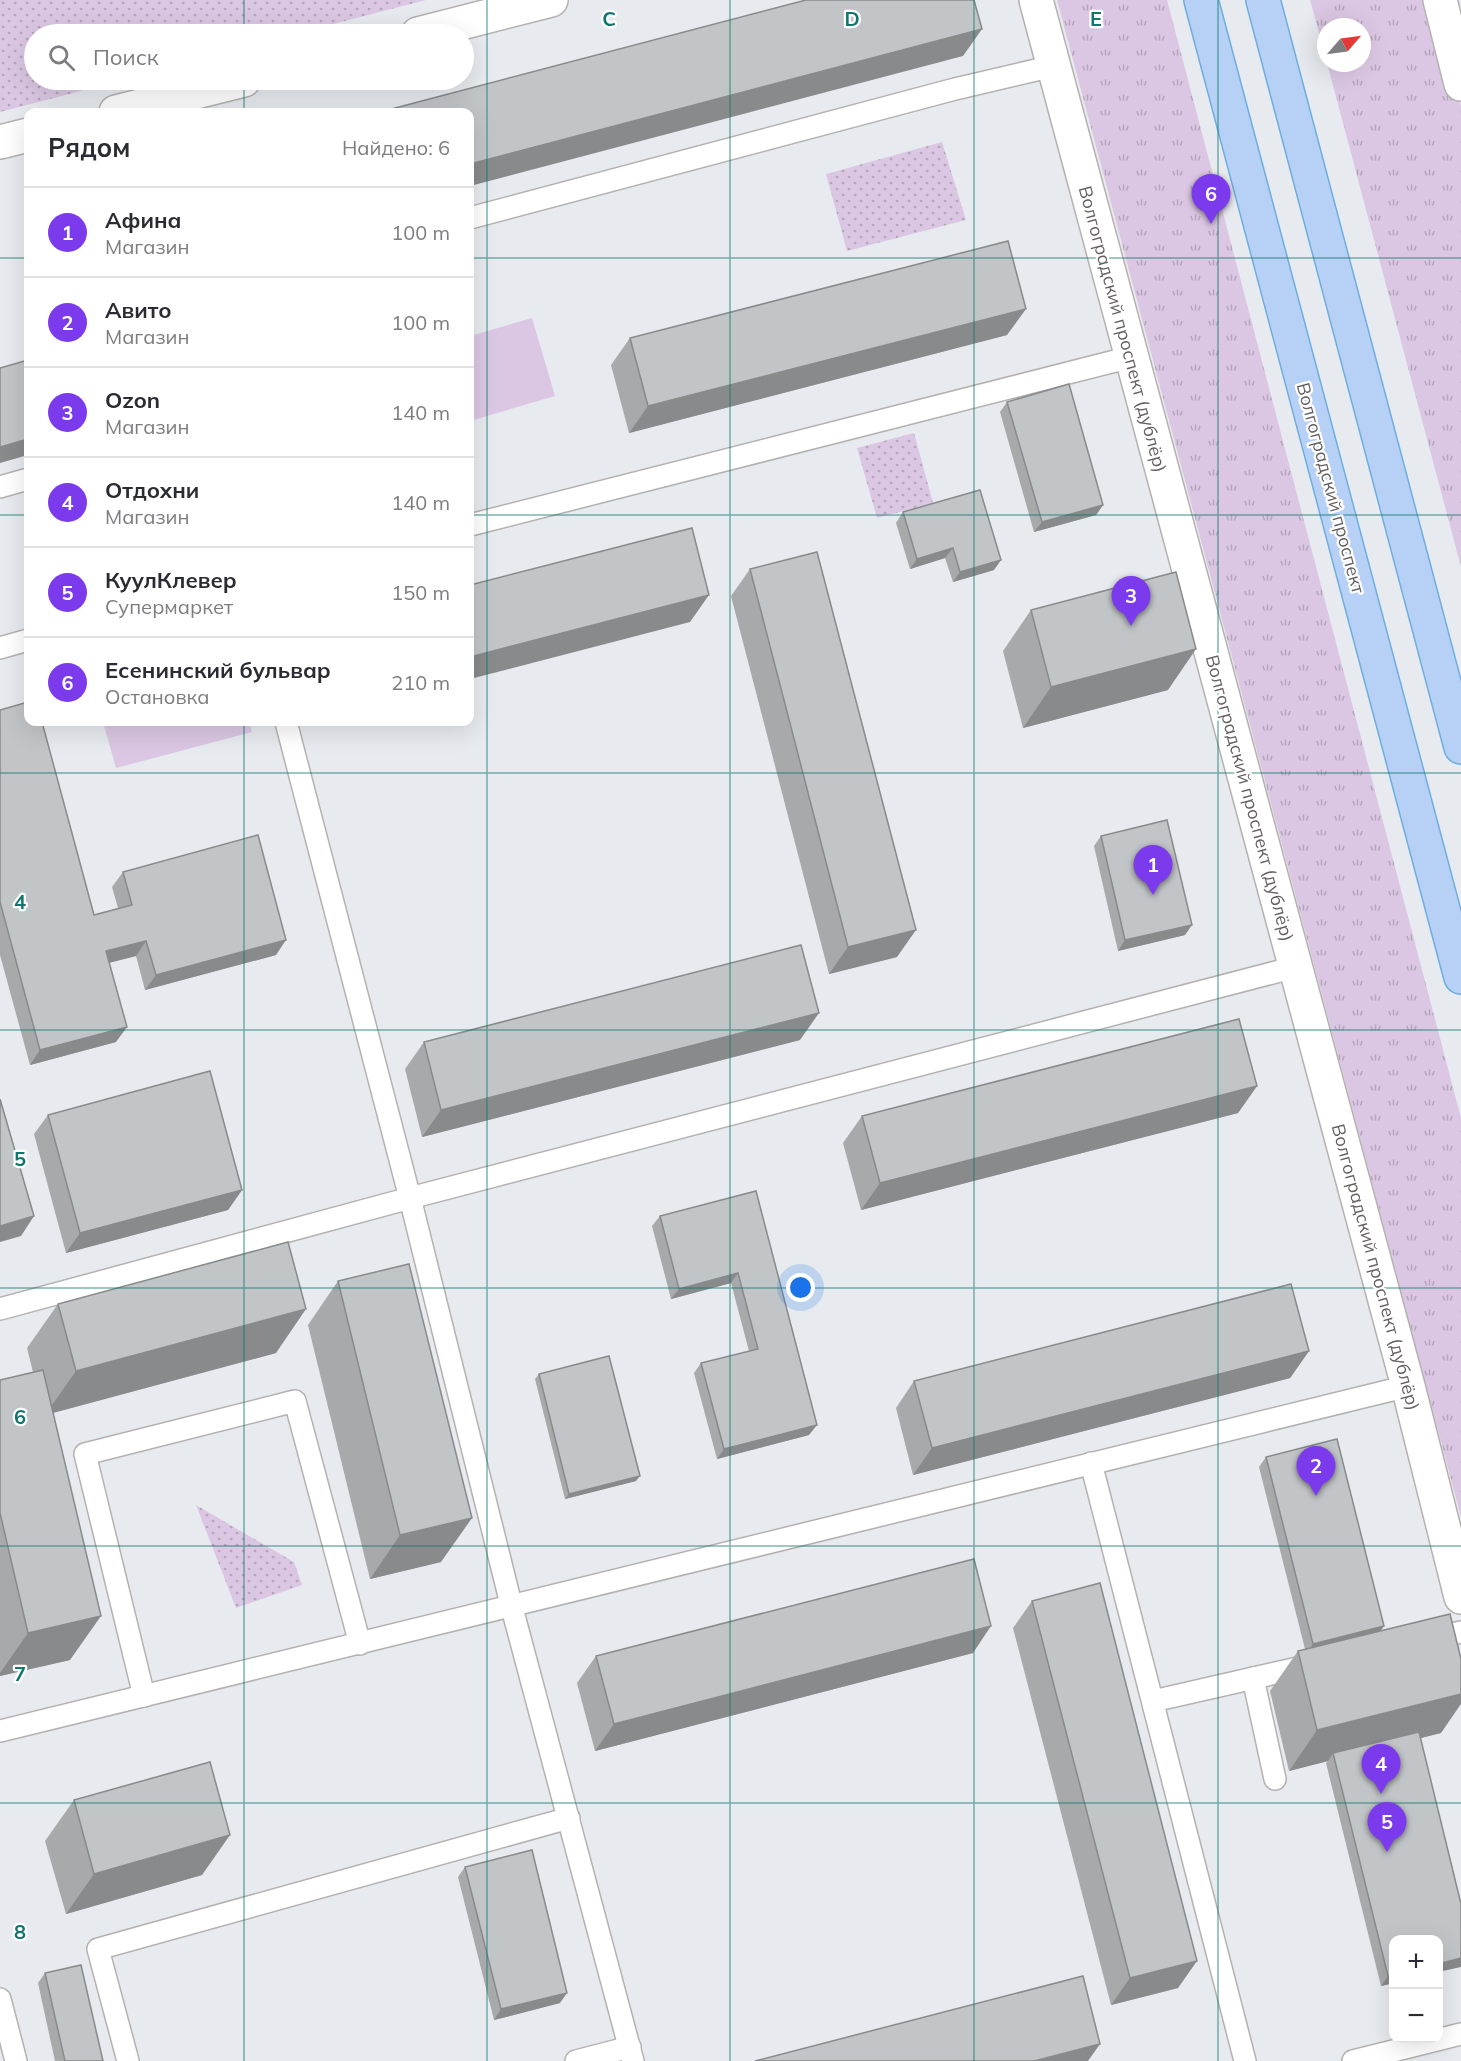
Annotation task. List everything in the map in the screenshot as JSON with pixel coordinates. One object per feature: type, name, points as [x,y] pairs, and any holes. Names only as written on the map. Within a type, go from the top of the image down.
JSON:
[{"type":"main road","name":"Волгоградский проспект","points":[[1201,0],[1461,977]]},
{"type":"main road","points":[[1263,0],[1461,747]]},
{"type":"street","points":[[457,24],[551,0]]},
{"type":"street","name":"Волгоградский проспект (дублёр)","points":[[1036,0],[1408,1386],[1461,1597]]},
{"type":"street","points":[[1440,0],[1459,68]]},
{"type":"street","points":[[136,108],[206,90]]},
{"type":"street","points":[[0,142],[24,136]]},
{"type":"lane","points":[[474,217],[944,92],[1053,66]]},
{"type":"lane","points":[[474,524],[1131,357]]},
{"type":"lane","points":[[0,487],[24,480]]},
{"type":"lane","points":[[0,648],[24,641]]},
{"type":"lane","points":[[287,726],[410,1198],[512,1608],[632,2054],[576,2061]]},
{"type":"lane","points":[[0,1309],[410,1198],[1295,968]]},
{"type":"lane","points":[[0,1731],[512,1608],[1408,1386]]},
{"type":"lane","points":[[144,1696],[85,1454],[296,1401],[360,1644]]},
{"type":"lane","points":[[1091,1463],[1245,2061]]},
{"type":"lane","points":[[1403,1645],[1461,1632]]},
{"type":"lane","points":[[1153,1701],[1334,1660]]},
{"type":"lane","points":[[1253,1678],[1275,1779]]},
{"type":"lane","points":[[128,2061],[98,1949],[569,1818]]},
{"type":"lane","points":[[0,1999],[16,2061]]},
{"type":"lane","points":[[1353,2061],[1461,2034]]},
{"type":"green space","points":[[0,0],[426,0],[334,24],[24,24],[24,90],[85,90],[0,112]]},
{"type":"green space","points":[[1057,0],[1167,0],[1461,1118],[1461,1517]]},
{"type":"green space","points":[[1310,0],[1433,0],[1461,106],[1461,567],[1329,72],[1371,72],[1371,18],[1317,18],[1317,25]]},
{"type":"green space","points":[[942,142],[966,220],[847,251],[826,174]]},
{"type":"green space","points":[[532,318],[555,396],[474,420],[474,335]]},
{"type":"green space","points":[[914,433],[933,503],[877,518],[857,448]]},
{"type":"green space","points":[[104,726],[250,726],[252,732],[116,768]]},
{"type":"green space","points":[[196,1505],[294,1562],[302,1585],[236,1608]]},
{"type":"building","points":[[806,0],[974,0],[982,29],[474,163],[474,108],[395,108],[464,90],[474,90],[474,87]]},
{"type":"building","points":[[1008,241],[1026,309],[648,406],[630,338]]},
{"type":"building","points":[[24,361],[24,440],[0,447],[0,368]]},
{"type":"building","points":[[1069,384],[1103,505],[1042,522],[1007,402]]},
{"type":"building","points":[[980,490],[1001,560],[960,572],[953,548],[917,559],[903,512]]},
{"type":"building","points":[[692,528],[709,595],[474,656],[474,584]]},
{"type":"building","points":[[817,552],[916,930],[848,947],[750,569]]},
{"type":"building","points":[[1176,572],[1196,649],[1051,687],[1031,610]]},
{"type":"building","points":[[24,703],[24,726],[43,726],[94,915],[132,905],[123,872],[258,835],[286,940],[156,975],[146,941],[106,951],[127,1027],[40,1050],[0,902],[0,710]]},
{"type":"building","points":[[1167,820],[1192,925],[1125,940],[1101,836]]},
{"type":"building","points":[[801,945],[819,1013],[441,1110],[424,1042]]},
{"type":"building","points":[[1239,1019],[1257,1086],[880,1183],[862,1116]]},
{"type":"building","points":[[210,1071],[242,1190],[80,1233],[48,1115]]},
{"type":"building","points":[[0,1099],[34,1216],[0,1226]]},
{"type":"building","points":[[756,1191],[817,1425],[724,1449],[701,1363],[758,1349],[738,1273],[679,1289],[660,1216]]},
{"type":"building","points":[[288,1242],[306,1309],[76,1371],[58,1304]]},
{"type":"building","points":[[409,1264],[472,1518],[400,1535],[338,1281]]},
{"type":"building","points":[[1291,1284],[1309,1351],[932,1448],[914,1381]]},
{"type":"building","points":[[609,1356],[640,1476],[569,1494],[539,1374]]},
{"type":"building","points":[[43,1370],[101,1616],[28,1633],[0,1513],[0,1380]]},
{"type":"building","points":[[1337,1439],[1384,1626],[1313,1644],[1266,1457]]},
{"type":"building","points":[[974,1559],[991,1626],[614,1724],[596,1656]]},
{"type":"building","points":[[1100,1583],[1197,1961],[1130,1978],[1032,1601]]},
{"type":"building","points":[[1450,1614],[1461,1659],[1461,1694],[1317,1730],[1298,1651]]},
{"type":"building","points":[[1419,1732],[1461,1904],[1461,1958],[1443,1963],[1443,1935],[1389,1935],[1388,1976],[1333,1753]]},
{"type":"building","points":[[210,1762],[230,1835],[94,1874],[74,1800]]},
{"type":"building","points":[[532,1850],[567,1993],[501,2009],[465,1867]]},
{"type":"building","points":[[81,1965],[103,2061],[65,2061],[45,1973]]},
{"type":"building","points":[[1083,1976],[1100,2044],[1034,2061],[755,2061]]},
{"type":"place","name":"Есенинский бульвар","points":[[1211,224]]},
{"type":"place","name":"Ozon","points":[[1131,626]]},
{"type":"place","name":"Афина","points":[[1153,895]]},
{"type":"place","name":"Авито","points":[[1316,1496]]},
{"type":"place","name":"Отдохни","points":[[1381,1794]]},
{"type":"place","name":"КуулКлевер","points":[[1387,1852]]}]
